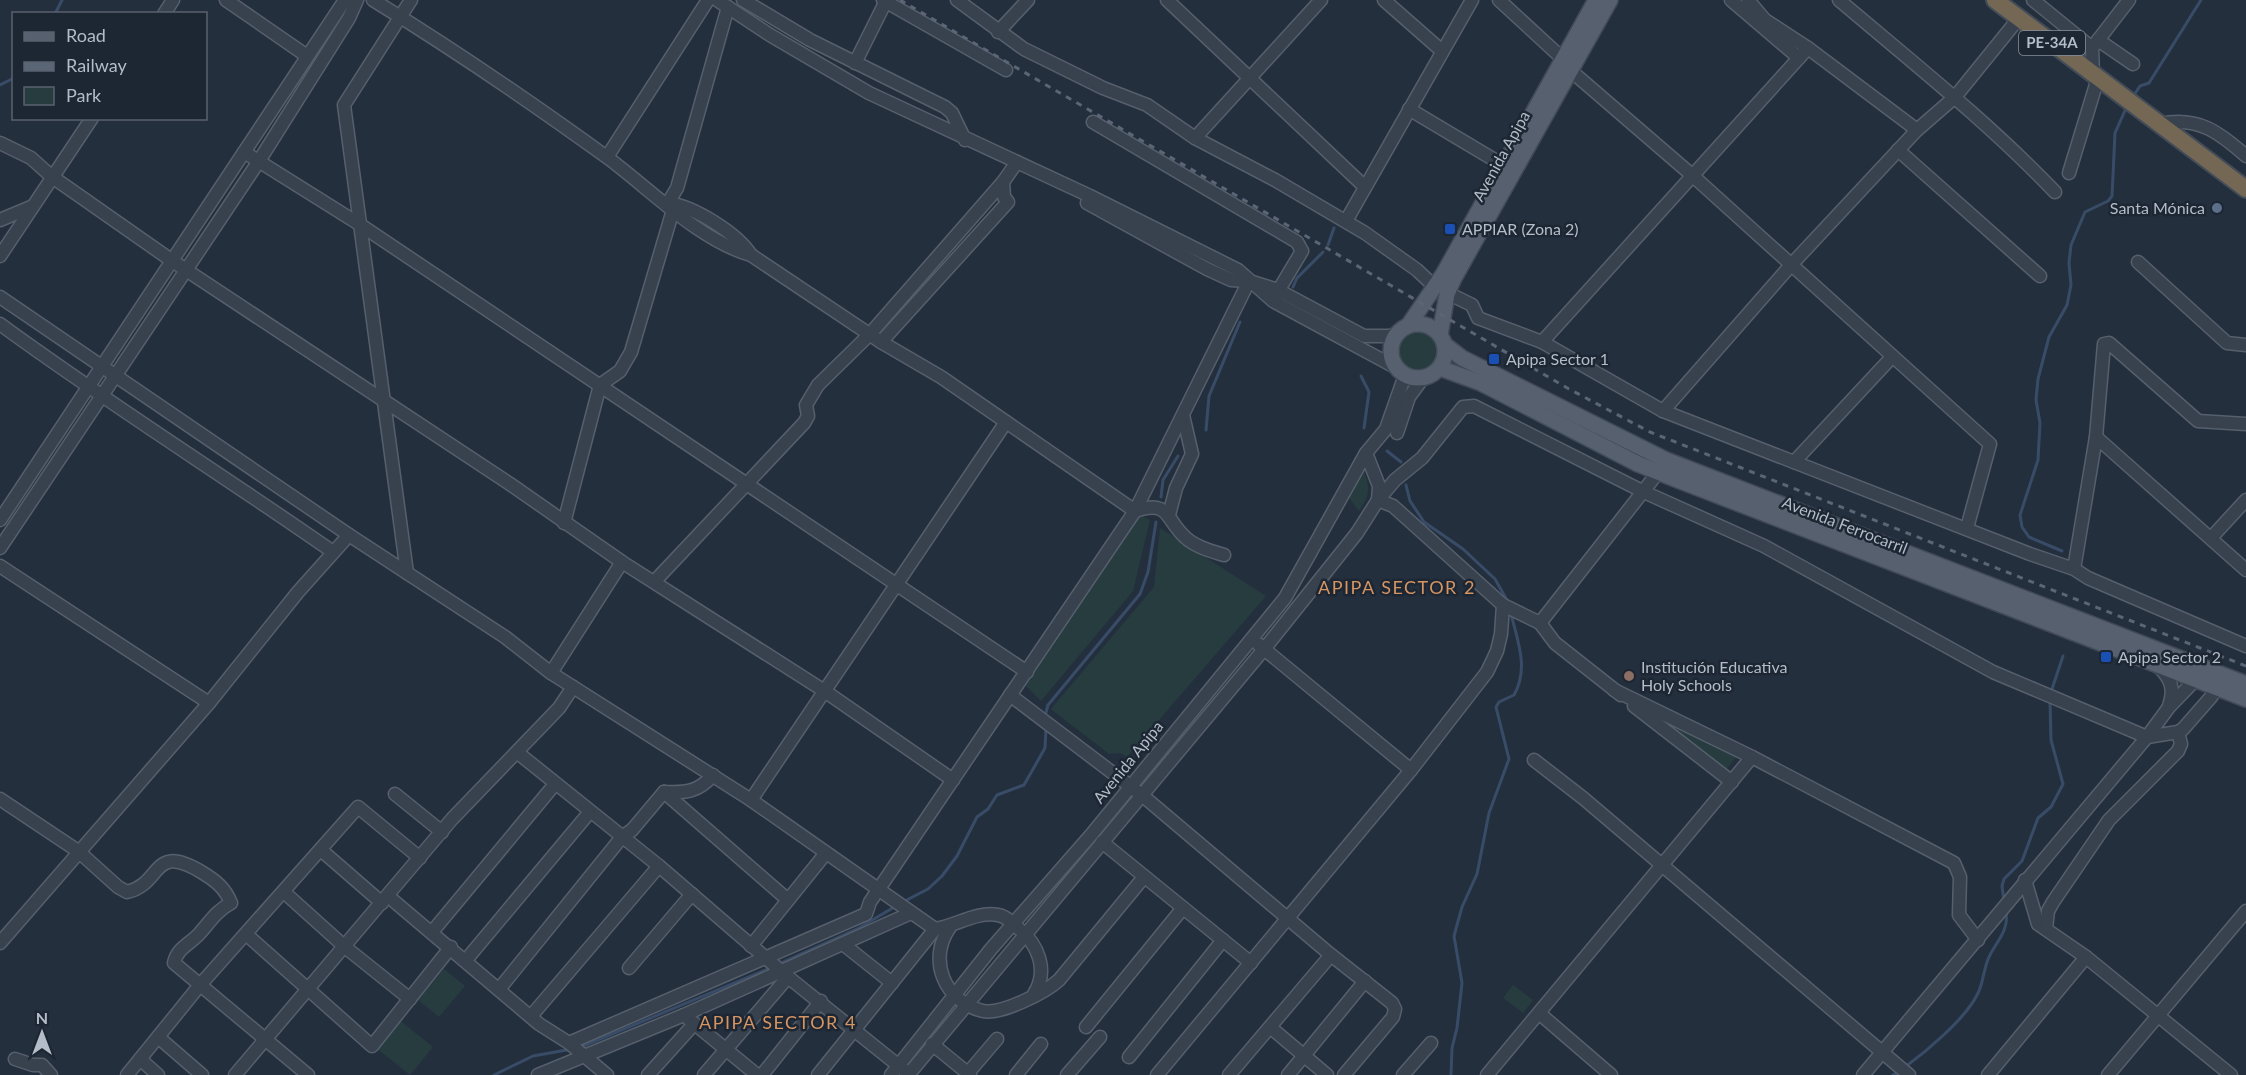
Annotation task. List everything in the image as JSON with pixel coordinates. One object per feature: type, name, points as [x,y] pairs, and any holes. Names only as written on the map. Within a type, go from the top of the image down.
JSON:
[{"type":"highway","name":"PE-34A","points":[[1995,0],[2246,189]]},
{"type":"main road","points":[[1588,0],[1580,42],[1595,38],[1617,0]]},
{"type":"main road","name":"Avenida Apipa","points":[[1580,42],[1596,0]]},
{"type":"main road","name":"Avenida Apipa","points":[[1403,329],[1441,290],[1580,42],[1610,0]]},
{"type":"main road","name":"Avenida Apipa","points":[[1442,340],[1441,290],[1503,165],[1567,65]]},
{"type":"main road","points":[[1425,325],[1442,340],[1445,357],[1440,368],[1424,378],[1400,371],[1391,349],[1403,329],[1425,325]]},
{"type":"main road","name":"Avenida Ferrocarril","points":[[1442,340],[1462,358],[1663,467],[2208,669],[2221,682],[2246,699]]},
{"type":"main road","name":"Avenida Ferrocarril","points":[[1440,368],[1481,383],[1663,467],[2195,680],[2246,684]]},
{"type":"street","points":[[226,0],[308,56]]},
{"type":"street","points":[[0,520],[345,0]]},
{"type":"street","points":[[0,548],[114,374],[259,161],[349,18],[357,0]]},
{"type":"street","points":[[373,0],[607,157],[670,207],[683,205],[742,242],[751,255],[881,342],[941,377],[1135,511],[1155,507],[1169,515],[1188,540],[1224,555]]},
{"type":"street","points":[[407,573],[344,105],[411,0]]},
{"type":"street","points":[[607,157],[708,0]]},
{"type":"street","points":[[717,0],[840,77],[965,140],[1017,162],[1238,270],[1249,281],[1400,371]]},
{"type":"street","points":[[743,0],[810,40],[945,107],[952,113],[965,140]]},
{"type":"street","points":[[957,0],[972,8],[998,32],[1055,66],[1147,105],[1195,138],[1346,221],[1418,270],[1441,290],[1472,305],[1478,318],[1542,342],[1663,411],[2074,569],[2088,578],[2246,646]]},
{"type":"street","points":[[998,32],[1028,0]]},
{"type":"street","points":[[1167,0],[1248,79],[1299,122],[1365,187]]},
{"type":"street","points":[[1195,138],[1321,0]]},
{"type":"street","points":[[1384,0],[1442,51]]},
{"type":"street","points":[[1346,221],[1472,0]]},
{"type":"street","points":[[1499,0],[1567,65],[1990,444],[1966,528]]},
{"type":"street","points":[[1731,0],[1799,58]]},
{"type":"street","points":[[1748,0],[1765,20],[1808,48],[1917,130]]},
{"type":"street","points":[[1839,0],[1955,97],[2055,192]]},
{"type":"street","points":[[2033,0],[2095,44],[2133,64]]},
{"type":"street","points":[[2069,173],[2100,80],[2095,44],[2129,0]]},
{"type":"street","points":[[855,63],[885,1],[1006,70]]},
{"type":"street","points":[[564,523],[600,385],[620,371],[631,352],[670,207],[728,8]]},
{"type":"street","points":[[1663,411],[1791,265],[1917,130],[1955,97],[2019,18]]},
{"type":"street","points":[[1542,342],[1808,48]]},
{"type":"street","points":[[1409,109],[1503,165]]},
{"type":"street","points":[[0,256],[51,176],[91,120]]},
{"type":"street","points":[[2160,124],[2191,121],[2220,135],[2246,156]]},
{"type":"street","points":[[1093,123],[1297,242],[1302,251],[1275,296]]},
{"type":"street","points":[[0,142],[31,158],[51,176],[171,260],[622,562],[825,692],[953,780]]},
{"type":"street","points":[[1898,150],[2040,276]]},
{"type":"street","points":[[244,152],[359,224],[1027,672]]},
{"type":"street","points":[[654,582],[804,423],[808,416],[806,405],[818,385],[870,334],[1003,182],[1017,162]]},
{"type":"street","points":[[881,342],[1008,202],[1004,197],[1003,182]]},
{"type":"street","points":[[0,220],[31,207]]},
{"type":"street","points":[[2138,262],[2221,337],[2232,345],[2246,345]]},
{"type":"street","points":[[569,1043],[866,914],[870,902],[1135,511],[1249,281]]},
{"type":"street","points":[[1275,296],[1364,336],[1390,336],[1403,329]]},
{"type":"street","points":[[0,297],[350,535],[505,637],[551,673],[752,800],[935,929],[950,927],[982,915],[1000,915],[1013,923],[1025,933],[1036,948],[1041,964],[1041,977],[1034,994]]},
{"type":"street","points":[[0,324],[100,397],[232,481],[333,552]]},
{"type":"street","points":[[2074,569],[2096,436],[2103,347],[2106,343],[2198,421],[2246,424]]},
{"type":"street","points":[[1794,462],[1892,357]]},
{"type":"street","name":"Avenida Apipa","points":[[1391,431],[1400,371]]},
{"type":"street","name":"Avenida Apipa","points":[[894,1070],[1013,923],[1131,786],[1285,598],[1366,453],[1391,431],[1409,397],[1424,378]]},
{"type":"street","name":"Avenida Apipa","points":[[909,1075],[966,1002],[1143,796],[1264,648],[1357,533],[1378,500],[1395,480],[1422,458],[1456,412],[1463,407],[1474,406],[1644,492]]},
{"type":"street","points":[[1169,515],[1176,488],[1192,454],[1183,415]]},
{"type":"street","points":[[752,800],[1006,422]]},
{"type":"street","points":[[2096,436],[2246,570]]},
{"type":"street","points":[[1366,453],[1379,486],[1378,500],[1393,506],[1503,605],[1540,623],[1555,643],[1732,782]]},
{"type":"street","points":[[1540,623],[1595,550],[1663,467]]},
{"type":"street","points":[[1644,492],[1764,546],[1993,672],[2147,738],[2178,732],[2221,682]]},
{"type":"street","points":[[2211,538],[2246,500]]},
{"type":"street","points":[[0,943],[209,703],[333,552],[350,535]]},
{"type":"street","points":[[551,673],[622,562]]},
{"type":"street","points":[[0,566],[209,703]]},
{"type":"street","points":[[1157,1075],[1411,770],[1487,672],[1497,651],[1503,605]]},
{"type":"street","points":[[1252,640],[1411,770]]},
{"type":"street","points":[[2155,663],[2170,679],[2173,691],[2169,707]]},
{"type":"street","points":[[1863,1075],[2147,738],[2169,707],[2208,669]]},
{"type":"street","points":[[235,1075],[442,832],[559,708],[573,687]]},
{"type":"street","points":[[1614,690],[1752,757],[1954,863],[1960,877],[1959,915],[1978,940]]},
{"type":"street","points":[[1011,695],[1131,786],[1331,955],[1383,993],[1395,1009],[1393,1017],[1344,1075]]},
{"type":"street","points":[[2046,930],[2048,911],[2079,860],[2109,820],[2178,751],[2181,744],[2178,732]]},
{"type":"street","points":[[518,753],[589,813],[659,866],[784,974],[821,1001],[894,1070],[909,1075]]},
{"type":"street","points":[[1489,1074],[1752,757]]},
{"type":"street","points":[[1534,760],[1583,798],[1909,1075]]},
{"type":"street","points":[[664,792],[686,793],[703,785],[713,775]]},
{"type":"street","points":[[432,932],[555,784]]},
{"type":"street","points":[[500,988],[622,837],[632,830],[664,792]]},
{"type":"street","points":[[664,792],[788,900]]},
{"type":"street","points":[[395,794],[442,832]]},
{"type":"street","points":[[0,799],[78,851],[118,887],[127,892],[139,887],[158,867],[175,860],[184,861],[223,887],[231,903],[212,917],[199,934],[175,957],[174,963],[308,1075]]},
{"type":"street","points":[[127,1075],[201,985],[358,807],[420,858]]},
{"type":"street","points":[[466,960],[589,813]]},
{"type":"street","points":[[1102,842],[1251,963]]},
{"type":"street","points":[[321,850],[385,900],[451,947],[531,1016],[569,1043],[599,1072]]},
{"type":"street","points":[[751,946],[826,853]]},
{"type":"street","points":[[531,1016],[659,866]]},
{"type":"street","points":[[950,927],[939,946],[940,974],[956,994],[966,1002],[983,1011],[1004,1010],[1034,994],[1048,990],[1059,980],[1144,877]]},
{"type":"street","points":[[2025,880],[2038,924],[2086,957],[2231,1075]]},
{"type":"street","points":[[285,892],[345,947],[410,999]]},
{"type":"street","points":[[629,968],[692,894]]},
{"type":"street","points":[[1086,1027],[1183,908]]},
{"type":"street","points":[[2108,1075],[2246,911]]},
{"type":"street","points":[[538,1075],[784,974],[911,913]]},
{"type":"street","points":[[818,1075],[935,929]]},
{"type":"street","points":[[247,935],[372,1046],[451,947]]},
{"type":"street","points":[[1130,1057],[1223,940]]},
{"type":"street","points":[[843,944],[892,983]]},
{"type":"street","points":[[1228,1075],[1331,955]]},
{"type":"street","points":[[1988,1075],[2086,957]]},
{"type":"street","points":[[704,1075],[784,974]]},
{"type":"street","points":[[1288,1075],[1365,981]]},
{"type":"street","points":[[684,1015],[759,1075],[821,1001]]},
{"type":"street","points":[[1539,1013],[1611,1075]]},
{"type":"street","points":[[648,1075],[694,1023]]},
{"type":"street","points":[[1270,1027],[1327,1075]]},
{"type":"street","points":[[158,1037],[202,1075]]},
{"type":"street","points":[[1067,1075],[1100,1037]]},
{"type":"street","points":[[932,1044],[969,1074],[997,1039]]},
{"type":"street","points":[[1403,1075],[1431,1043]]},
{"type":"street","points":[[1016,1075],[1041,1044]]},
{"type":"street","points":[[15,1059],[33,1065],[42,1065],[51,1075]]},
{"type":"street","points":[[140,1059],[158,1075]]},
{"type":"green space","points":[[1418,332],[1432,338],[1438,352],[1432,366],[1418,372],[1404,366],[1398,352],[1404,338]]},
{"type":"green space","points":[[1361,464],[1366,477],[1368,493],[1359,511],[1349,498]]},
{"type":"green space","points":[[1141,515],[1150,520],[1133,591],[1041,701],[1026,686]]},
{"type":"green space","points":[[1160,528],[1266,596],[1127,757],[1120,753],[1109,754],[1051,709],[1154,587]]},
{"type":"green space","points":[[1652,713],[1737,756],[1726,770]]},
{"type":"green space","points":[[1118,808],[1123,812],[1028,922],[1024,919]]},
{"type":"green space","points":[[444,969],[465,986],[439,1017],[418,1000]]},
{"type":"green space","points":[[1513,985],[1533,1000],[1523,1013],[1503,998]]},
{"type":"green space","points":[[398,1019],[433,1047],[410,1075],[375,1047]]},
{"type":"waterway","points":[[56,12],[62,0]]},
{"type":"waterway","points":[[2132,98],[2140,86],[2149,83],[2201,0]]},
{"type":"waterway","points":[[0,85],[12,79]]},
{"type":"waterway","points":[[2062,551],[2029,537],[2022,527],[2020,515],[2038,460],[2040,423],[2036,400],[2038,379],[2049,337],[2067,305],[2071,285],[2069,263],[2071,245],[2085,212],[2108,201],[2112,196],[2115,133],[2127,106]]},
{"type":"waterway","points":[[1328,245],[1334,228]]},
{"type":"waterway","points":[[1293,287],[1297,278],[1323,252]]},
{"type":"waterway","points":[[1206,430],[1209,396],[1240,322]]},
{"type":"waterway","points":[[1361,376],[1369,392],[1364,428]]},
{"type":"waterway","points":[[1387,451],[1401,462]]},
{"type":"waterway","points":[[1161,497],[1163,480],[1178,456]]},
{"type":"waterway","points":[[1406,485],[1410,501],[1424,522],[1463,549],[1495,579],[1508,602]]},
{"type":"waterway","points":[[1045,716],[1048,705],[1140,594],[1148,572],[1156,522]]},
{"type":"waterway","points":[[1451,1075],[1452,1048],[1457,1028],[1462,983],[1454,936],[1462,907],[1477,874],[1489,813],[1509,759],[1496,707],[1499,702],[1514,695],[1521,675],[1521,655],[1511,614]]},
{"type":"waterway","points":[[2051,692],[2063,656]]},
{"type":"waterway","points":[[2004,901],[2002,886],[2004,879],[2022,861],[2038,818],[2051,807],[2063,784],[2051,740],[2050,701]]},
{"type":"waterway","points":[[901,903],[928,889],[942,876],[957,856],[977,817],[988,809],[997,795],[1024,785],[1045,748],[1046,728]]},
{"type":"waterway","points":[[783,962],[859,928],[896,906]]},
{"type":"waterway","points":[[1905,1067],[1945,1034],[1971,1004],[1979,990],[1988,960],[2006,925],[2006,913]]},
{"type":"waterway","points":[[581,1047],[768,969]]},
{"type":"waterway","points":[[494,1075],[533,1056],[572,1049]]},
{"type":"waterway","points":[[1893,1075],[1900,1071]]},
{"type":"railway","points":[[900,0],[1569,389],[1650,432],[2246,666]]},
{"type":"place","name":"Santa Mónica","points":[[2217,208]]},
{"type":"place","name":"APPIAR (Zona 2)","points":[[1450,229]]},
{"type":"place","name":"Apipa Sector 1","points":[[1494,359]]},
{"type":"place","name":"Apipa Sector 2","points":[[2106,657]]},
{"type":"place","name":"Institución Educativa Holy Schools","points":[[1629,676]]},
{"type":"district","name":"APIPA SECTOR 2","points":[[1397,588]]},
{"type":"district","name":"APIPA SECTOR 4","points":[[778,1023]]}]
